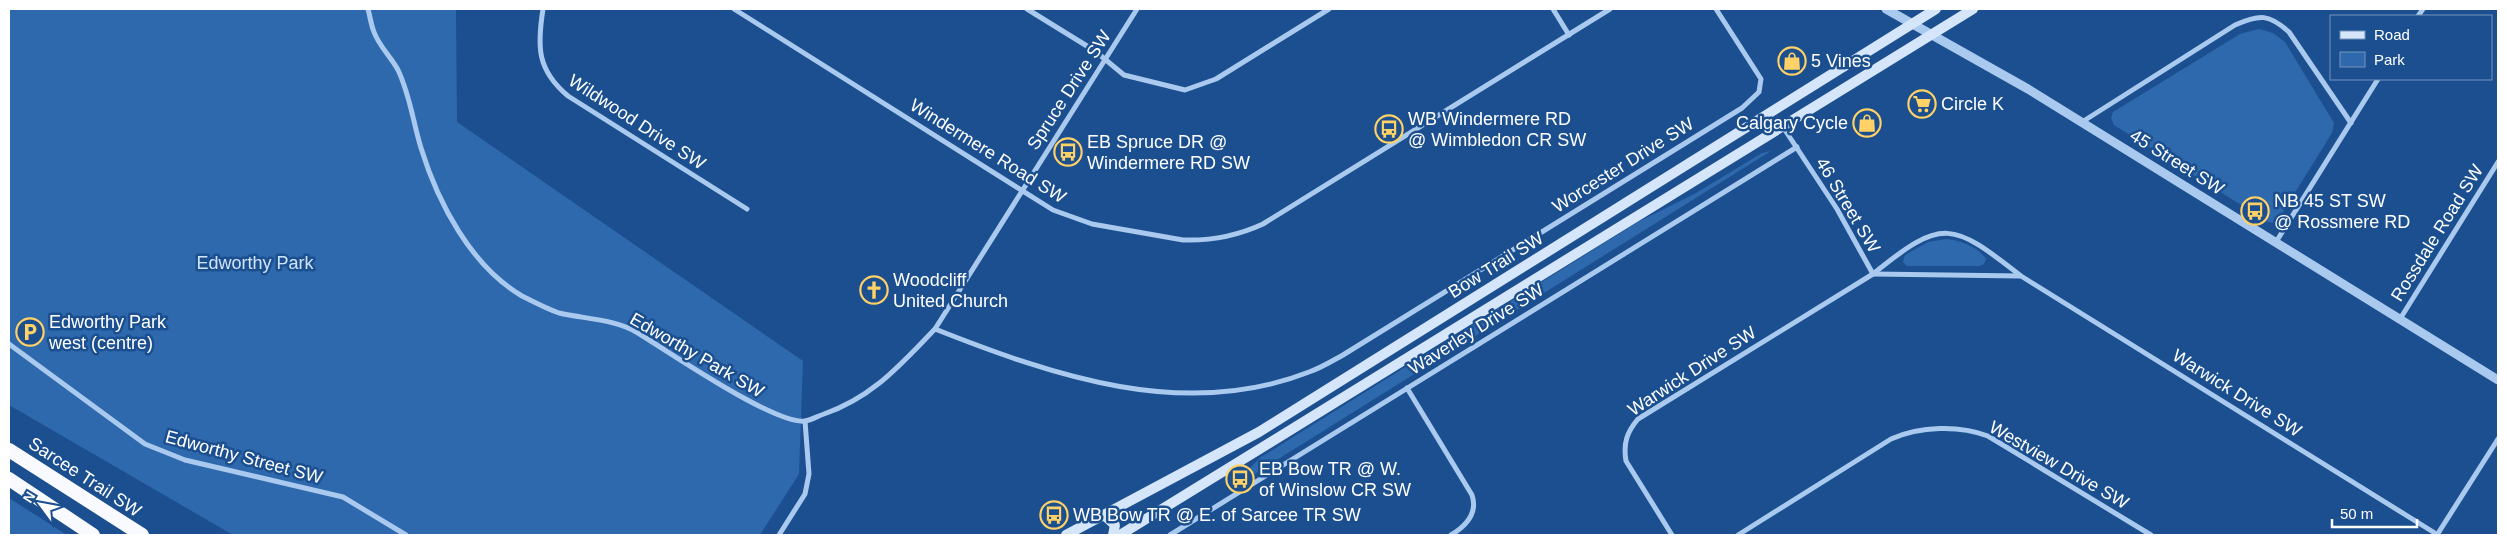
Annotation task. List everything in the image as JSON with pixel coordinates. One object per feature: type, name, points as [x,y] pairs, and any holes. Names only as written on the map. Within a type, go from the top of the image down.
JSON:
[{"type":"highway","name":"Sarcee Trail SW","points":[[9,450],[142,535]]},
{"type":"highway","points":[[9,479],[93,535]]},
{"type":"main road","name":"Bow Trail SW","points":[[1066,535],[1105,516],[1274,423],[1936,9]]},
{"type":"main road","name":"Bow Trail SW","points":[[1120,535],[1973,9]]},
{"type":"main road","points":[[1105,516],[1115,525],[1113,535]]},
{"type":"street","name":"Edworthy Park SW","points":[[368,9],[374,34],[398,70],[410,105],[420,147],[444,205],[467,242],[488,268],[520,294],[538,304],[558,312],[603,321],[633,330],[769,412],[805,421]]},
{"type":"street","name":"Wildwood Drive SW","points":[[543,9],[540,51],[542,66],[553,83],[568,96],[747,209]]},
{"type":"street","name":"Windermere Road SW","points":[[734,9],[1053,210],[1092,224],[1183,240],[1212,240],[1239,234],[1275,217],[1610,9]]},
{"type":"street","points":[[1027,9],[1105,59],[1124,75],[1185,90],[1216,78],[1329,9]]},
{"type":"street","name":"Spruce Drive SW","points":[[805,421],[841,408],[872,390],[906,362],[935,329],[1137,9]]},
{"type":"street","points":[[1553,9],[1569,35]]},
{"type":"street","name":"Worcester Drive SW","points":[[935,329],[1051,372],[1147,391],[1190,395],[1244,390],[1310,372],[1343,355],[1742,108],[1759,92],[1762,79],[1716,9]]},
{"type":"street","name":"45 Street SW","points":[[1886,9],[1933,34],[2082,123],[2498,380]]},
{"type":"street","points":[[2082,123],[2235,25],[2255,16],[2276,20],[2289,32],[2351,123]]},
{"type":"street","points":[[2276,242],[2377,80]]},
{"type":"street","name":"46 Street SW","points":[[1782,127],[1837,209],[1873,274]]},
{"type":"street","name":"Waverley Drive SW","points":[[1170,535],[1797,148]]},
{"type":"street","name":"Rossdale Road SW","points":[[2400,319],[2498,162]]},
{"type":"street","name":"Warwick Drive SW","points":[[1672,535],[1626,461],[1623,447],[1628,430],[1638,418],[1873,274],[1900,252],[1928,235],[1944,232],[1964,237],[2021,276],[2437,535]]},
{"type":"street","points":[[1873,274],[2021,276]]},
{"type":"street","name":"Edworthy Street SW","points":[[9,344],[145,444],[185,460],[343,497],[406,535]]},
{"type":"street","points":[[1407,388],[1472,495],[1475,504],[1469,520],[1451,535]]},
{"type":"street","points":[[779,535],[804,494],[809,474],[805,421]]},
{"type":"street","name":"Westview Drive SW","points":[[1738,535],[1891,439],[1910,432],[1940,430],[1970,431],[1988,436],[2150,535]]},
{"type":"street","points":[[2437,535],[2498,439]]},
{"type":"green space","name":"Edworthy Park","points":[[9,9],[456,9],[457,122],[803,361],[799,474],[760,535],[233,535],[9,405]]},
{"type":"green space","points":[[2259,29],[2273,33],[2285,42],[2334,123],[2332,133],[2278,220],[2273,223],[2268,222],[2114,125],[2111,118],[2113,112],[2240,34]]},
{"type":"green space","points":[[1771,151],[1245,480],[1242,476],[1261,457],[1638,222],[1696,193],[1762,153]]},
{"type":"green space","points":[[1946,239],[1963,243],[1979,251],[1986,259],[1984,264],[1980,266],[1907,266],[1903,262],[1905,255],[1928,242]]},
{"type":"green space","points":[[9,498],[67,535],[9,535]]},
{"type":"place","name":"5 Vines","points":[[1792,61]]},
{"type":"place","name":"Circle K","points":[[1922,104]]},
{"type":"place","name":"Calgary Cycle","points":[[1867,123]]},
{"type":"place","name":"WB Windermere RD @ Wimbledon CR SW","points":[[1389,129]]},
{"type":"place","name":"EB Spruce DR @ Windermere RD SW","points":[[1068,152]]},
{"type":"place","name":"NB 45 ST SW @ Rossmere RD","points":[[2255,211]]},
{"type":"place","name":"Woodcliff United Church","points":[[874,290]]},
{"type":"place","name":"Edworthy Park west (centre)","points":[[30,332]]},
{"type":"place","name":"EB Bow TR @ W. of Winslow CR SW","points":[[1240,479]]},
{"type":"place","name":"WB Bow TR @ E. of Sarcee TR SW","points":[[1054,515]]}]
